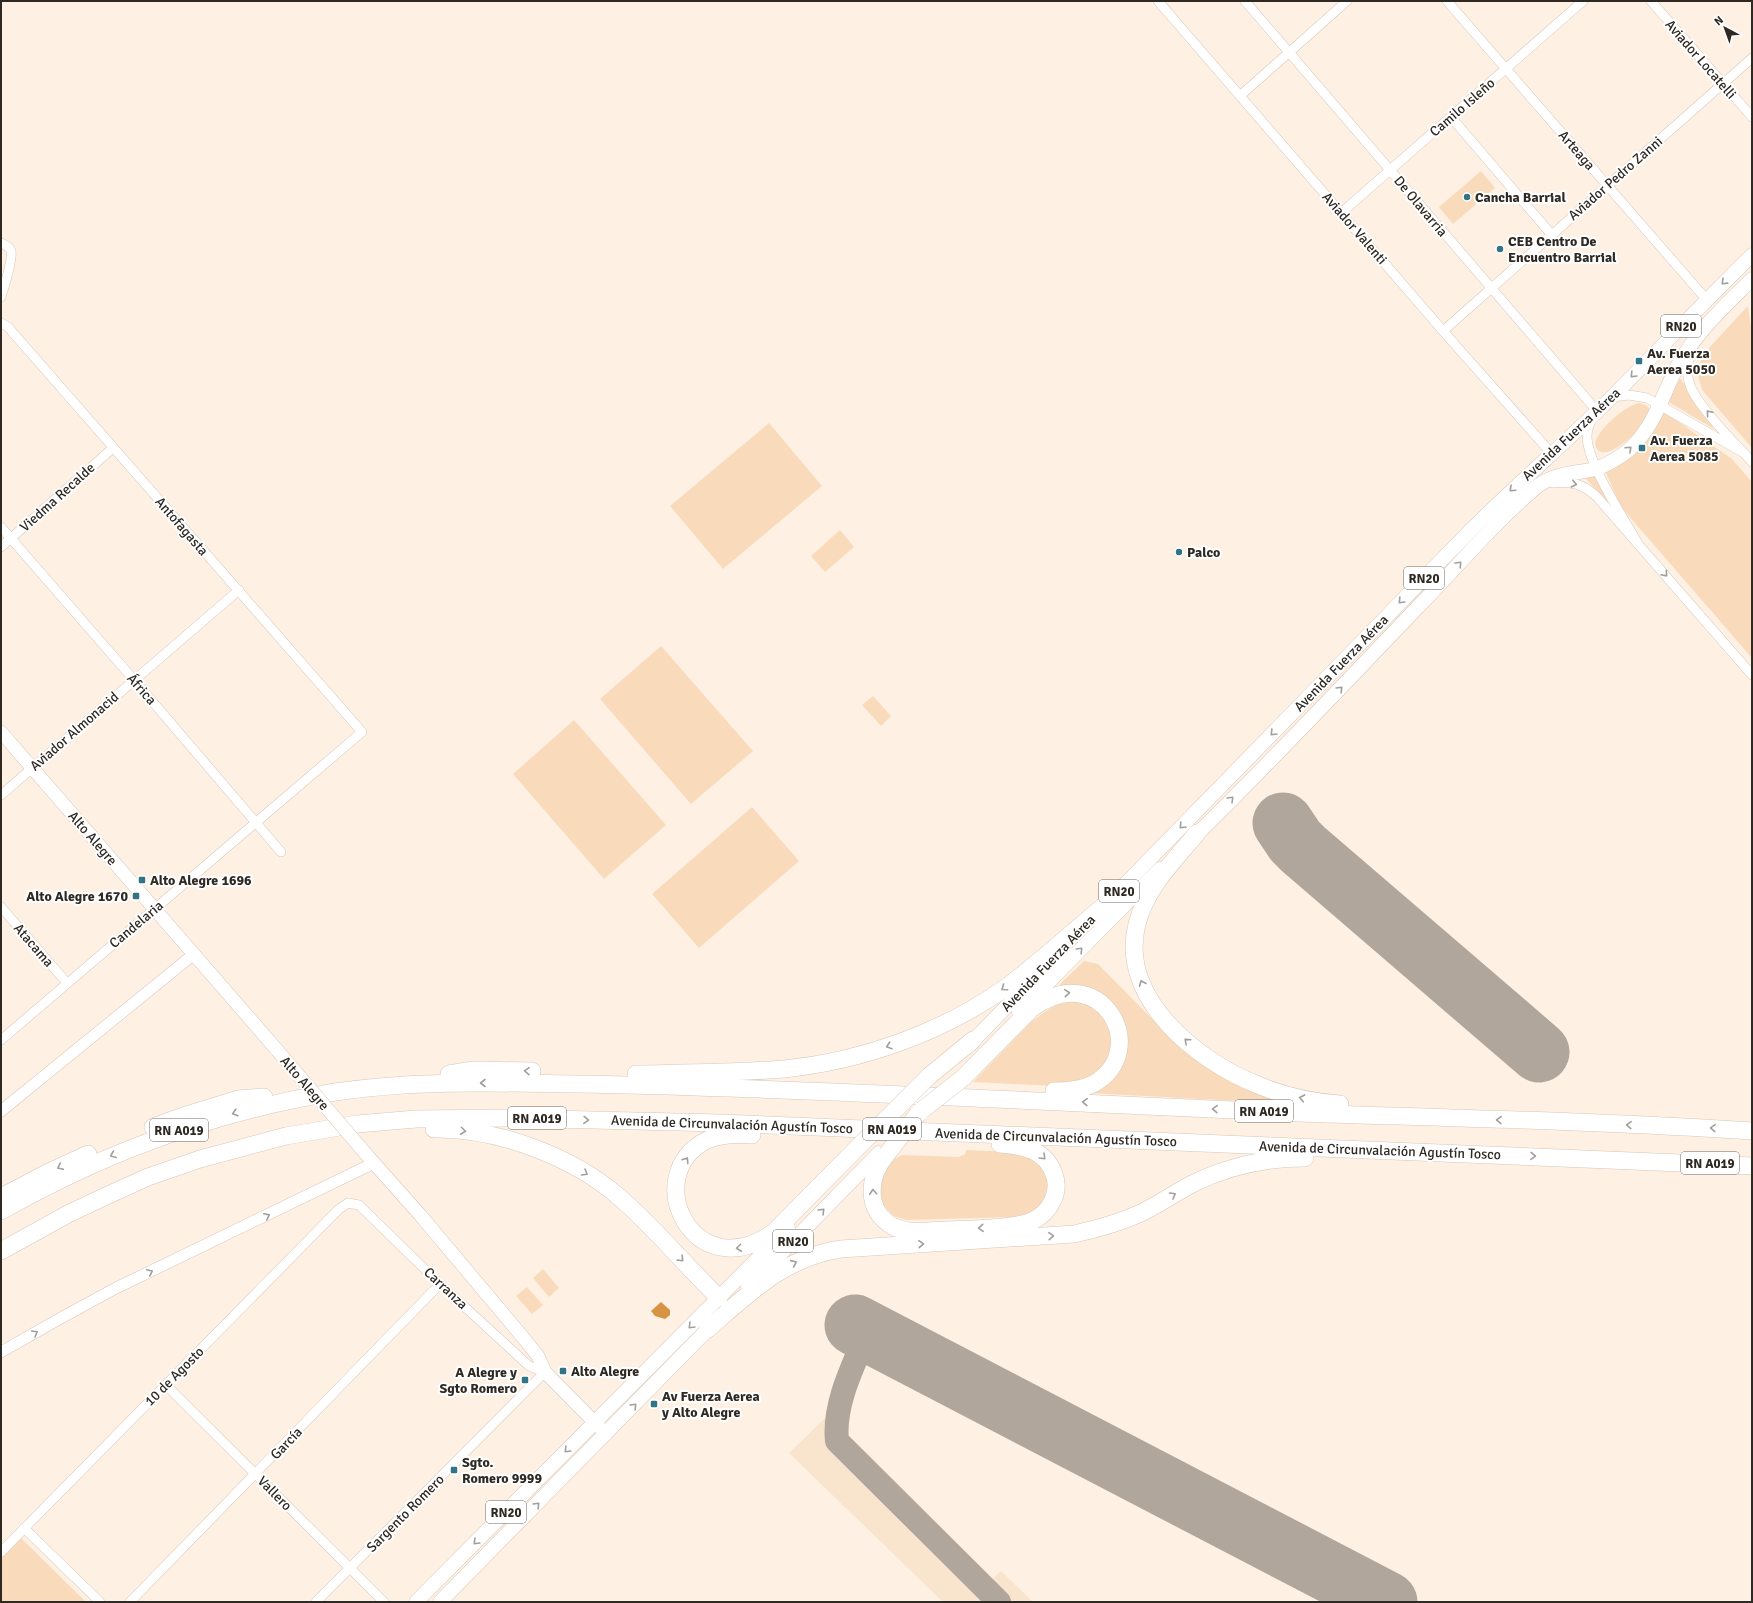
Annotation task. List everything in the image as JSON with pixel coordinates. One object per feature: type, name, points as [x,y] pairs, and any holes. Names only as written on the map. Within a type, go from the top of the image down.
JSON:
[{"type":"highway","points":[[1197,834],[1153,887],[1142,909],[1137,925],[1134,954],[1138,974],[1147,994],[1162,1017],[1199,1052],[1224,1068],[1256,1084],[1303,1099],[1423,1117]]},
{"type":"highway","points":[[636,1074],[785,1069],[855,1056],[901,1042],[950,1021],[1005,988],[1110,901]]},
{"type":"highway","points":[[370,1088],[473,1070],[636,1074],[870,1085],[1071,1090],[1092,1084],[1100,1079],[1113,1065],[1119,1046],[1117,1026],[1112,1016],[1097,1000],[1077,993],[1058,994],[1040,1002],[1031,1009],[959,1078],[920,1112],[883,1154],[872,1181],[873,1197],[880,1214],[894,1227],[904,1230],[937,1230],[1021,1224],[1039,1218],[1052,1204],[1056,1194],[1055,1175],[1050,1165],[1042,1155],[1030,1149],[1000,1144],[947,1142],[894,1129],[822,1137],[734,1134],[708,1140],[692,1151],[679,1172],[676,1194],[678,1205],[687,1225],[695,1234],[705,1241],[726,1248],[749,1246],[774,1232],[858,1153],[932,1077],[973,1040]]},
{"type":"highway","name":"RN A019","points":[[1,1211],[88,1166],[138,1144],[187,1127],[240,1112],[279,1102],[338,1092],[370,1088],[471,1083],[720,1087],[1752,1131]]},
{"type":"highway","points":[[1,1197],[81,1157],[134,1134],[186,1115],[238,1099],[338,1092]]},
{"type":"highway","name":"Avenida de Circunvalación Agustín Tosco","points":[[1,1251],[68,1214],[148,1178],[200,1159],[286,1136],[357,1124],[409,1120],[508,1118],[720,1123],[894,1129],[1752,1166]]},
{"type":"highway","points":[[1,1262],[41,1238],[109,1205],[152,1186],[211,1166],[267,1151],[326,1138],[391,1130],[439,1129],[481,1134],[512,1141],[541,1151],[587,1174],[613,1192],[633,1210],[719,1298]]},
{"type":"highway","points":[[708,1329],[752,1290],[775,1273],[796,1262],[829,1250],[1074,1234],[1103,1227],[1129,1218],[1191,1185],[1219,1173],[1276,1159],[1315,1158],[1398,1160],[1482,1154]]},
{"type":"main road","name":"Avenida Fuerza Aérea","points":[[973,1040],[1470,531],[1512,489],[1552,454],[1611,398],[1706,299],[1752,255]]},
{"type":"main road","name":"Avenida Fuerza Aérea","points":[[959,1078],[1118,910],[1197,834],[1325,704],[1502,519],[1536,487],[1556,476],[1596,468],[1619,457],[1630,448],[1648,428],[1661,405],[1678,365],[1694,341],[1713,318],[1750,286]]},
{"type":"main road","points":[[1312,692],[1325,704]]},
{"type":"main road","name":"Alto Alegre","points":[[1,732],[277,1050],[521,1335],[538,1356],[545,1372],[606,1434]]},
{"type":"main road","name":"RN20","points":[[416,1602],[719,1298],[858,1153]]},
{"type":"main road","name":"RN20","points":[[440,1602],[708,1329],[883,1154]]},
{"type":"street","name":"Aviador Valenti","points":[[1158,1],[1241,95],[1442,331],[1552,454]]},
{"type":"street","name":"De Olavarria","points":[[1245,1],[1288,53],[1597,411]]},
{"type":"street","points":[[1241,95],[1347,1]]},
{"type":"street","name":"Arteaga","points":[[1447,1],[1706,299]]},
{"type":"street","name":"Camilo Isleño","points":[[1341,213],[1583,1]]},
{"type":"street","name":"Aviador Locatelli","points":[[1651,1],[1752,117]]},
{"type":"street","name":"Aviador Pedro Zanni","points":[[1442,331],[1752,58]]},
{"type":"street","points":[[1451,117],[1551,234]]},
{"type":"street","points":[[1,297],[11,251],[4,244]]},
{"type":"street","name":"Antofagasta","points":[[1,323],[8,327],[362,732]]},
{"type":"street","points":[[1694,341],[1687,364],[1688,378],[1692,390],[1703,406],[1752,462]]},
{"type":"street","points":[[1611,398],[1623,395],[1635,395],[1647,398],[1744,453]]},
{"type":"street","points":[[1597,411],[1591,421],[1587,434],[1589,449],[1596,468],[1637,542]]},
{"type":"street","name":"Viedma Recalde","points":[[1,547],[113,448]]},
{"type":"street","points":[[1536,487],[1565,482],[1580,485],[1597,497],[1752,675]]},
{"type":"street","name":"África","points":[[1,527],[256,821],[281,852]]},
{"type":"street","name":"Aviador Almonacid","points":[[1,795],[239,590]]},
{"type":"street","name":"Candelaria","points":[[1,1040],[362,732]]},
{"type":"street","name":"Atacama","points":[[1,907],[67,983]]},
{"type":"street","points":[[1,1111],[194,954]]},
{"type":"street","points":[[1,1352],[116,1288],[370,1158]]},
{"type":"street","name":"Carranza","points":[[348,1203],[359,1205],[440,1284],[529,1366],[545,1372]]},
{"type":"street","name":"10 de Agosto","points":[[1,1552],[339,1209],[348,1203]]},
{"type":"street","name":"García","points":[[130,1602],[440,1284]]},
{"type":"street","name":"Sargento Romero","points":[[316,1602],[545,1372]]},
{"type":"street","name":"Vallero","points":[[166,1385],[384,1602]]},
{"type":"street","points":[[24,1528],[100,1602]]},
{"type":"shaded area","name":"Cancha Barrial","points":[[1481,171],[1495,188],[1453,224],[1439,207]]},
{"type":"shaded area","points":[[1748,306],[1752,335],[1752,448],[1703,391],[1699,374],[1699,366],[1705,353]]},
{"type":"shaded area","points":[[1680,378],[1714,429],[1667,401]]},
{"type":"shaded area","points":[[1639,403],[1645,405],[1650,410],[1647,418],[1641,426],[1633,435],[1614,449],[1605,452],[1598,451],[1595,443],[1601,431],[1620,413]]},
{"type":"shaded area","points":[[1663,411],[1732,459],[1752,482],[1752,658],[1621,507],[1605,471],[1632,453],[1648,439],[1659,422]]},
{"type":"shaded area","points":[[769,423],[822,486],[723,569],[670,506]]},
{"type":"shaded area","points":[[1595,473],[1611,505],[1584,477]]},
{"type":"shaded area","points":[[840,530],[854,547],[825,572],[811,556]]},
{"type":"shaded area","points":[[661,646],[753,751],[691,804],[600,699]]},
{"type":"shaded area","points":[[873,696],[891,716],[881,726],[862,705]]},
{"type":"shaded area","points":[[574,720],[666,825],[604,879],[513,774]]},
{"type":"shaded area","points":[[752,807],[799,861],[699,948],[652,894]]},
{"type":"shaded area","points":[[1084,961],[1098,964],[1171,1038],[1279,1100],[1239,1101],[1087,1093],[1098,1087],[1120,1018],[1061,988],[1060,984]]},
{"type":"shaded area","points":[[1073,998],[1101,1010],[1114,1036],[1107,1063],[1090,1079],[1054,1086],[973,1082],[1032,1021],[1052,1007]]},
{"type":"shaded area","points":[[966,1150],[1013,1152],[1033,1159],[1044,1169],[1048,1185],[1043,1203],[1028,1215],[1019,1217],[906,1220],[894,1216],[885,1207],[880,1199],[879,1185],[891,1161],[902,1155],[959,1157],[965,1154]]},
{"type":"shaded area","points":[[543,1269],[559,1288],[549,1297],[533,1278]]},
{"type":"shaded area","points":[[527,1287],[543,1305],[532,1314],[516,1296]]},
{"type":"shaded area","points":[[661,1302],[670,1310],[670,1315],[665,1319],[655,1316],[651,1311]]},
{"type":"shaded area","points":[[825,1418],[991,1580],[1001,1571],[1033,1602],[943,1602],[789,1453]]},
{"type":"shaded area","points":[[20,1537],[86,1602],[1,1602],[1,1556]]},
{"type":"taxiway","points":[[868,1331],[841,1399],[838,1413],[837,1441],[999,1602]]},
{"type":"taxiway","points":[[1356,1602],[1367,1591]]},
{"type":"runway","points":[[1283,823],[1295,841],[1303,849],[1539,1052]]},
{"type":"runway","points":[[855,1325],[1387,1602]]},
{"type":"place","name":"Cancha Barrial","points":[[1467,197]]},
{"type":"place","name":"CEB Centro De Encuentro Barrial","points":[[1500,249]]},
{"type":"place","name":"Av. Fuerza Aerea 5050","points":[[1639,361]]},
{"type":"place","name":"Av. Fuerza Aerea 5085","points":[[1642,448]]},
{"type":"place","name":"Palco","points":[[1179,552]]},
{"type":"place","name":"Alto Alegre 1696","points":[[142,880]]},
{"type":"place","name":"Alto Alegre 1670","points":[[136,896]]},
{"type":"place","name":"Alto Alegre","points":[[563,1371]]},
{"type":"place","name":"A Alegre y Sgto Romero","points":[[525,1380]]},
{"type":"place","name":"Av Fuerza Aerea y Alto Alegre","points":[[654,1404]]},
{"type":"place","name":"Sgto. Romero 9999","points":[[454,1470]]}]
